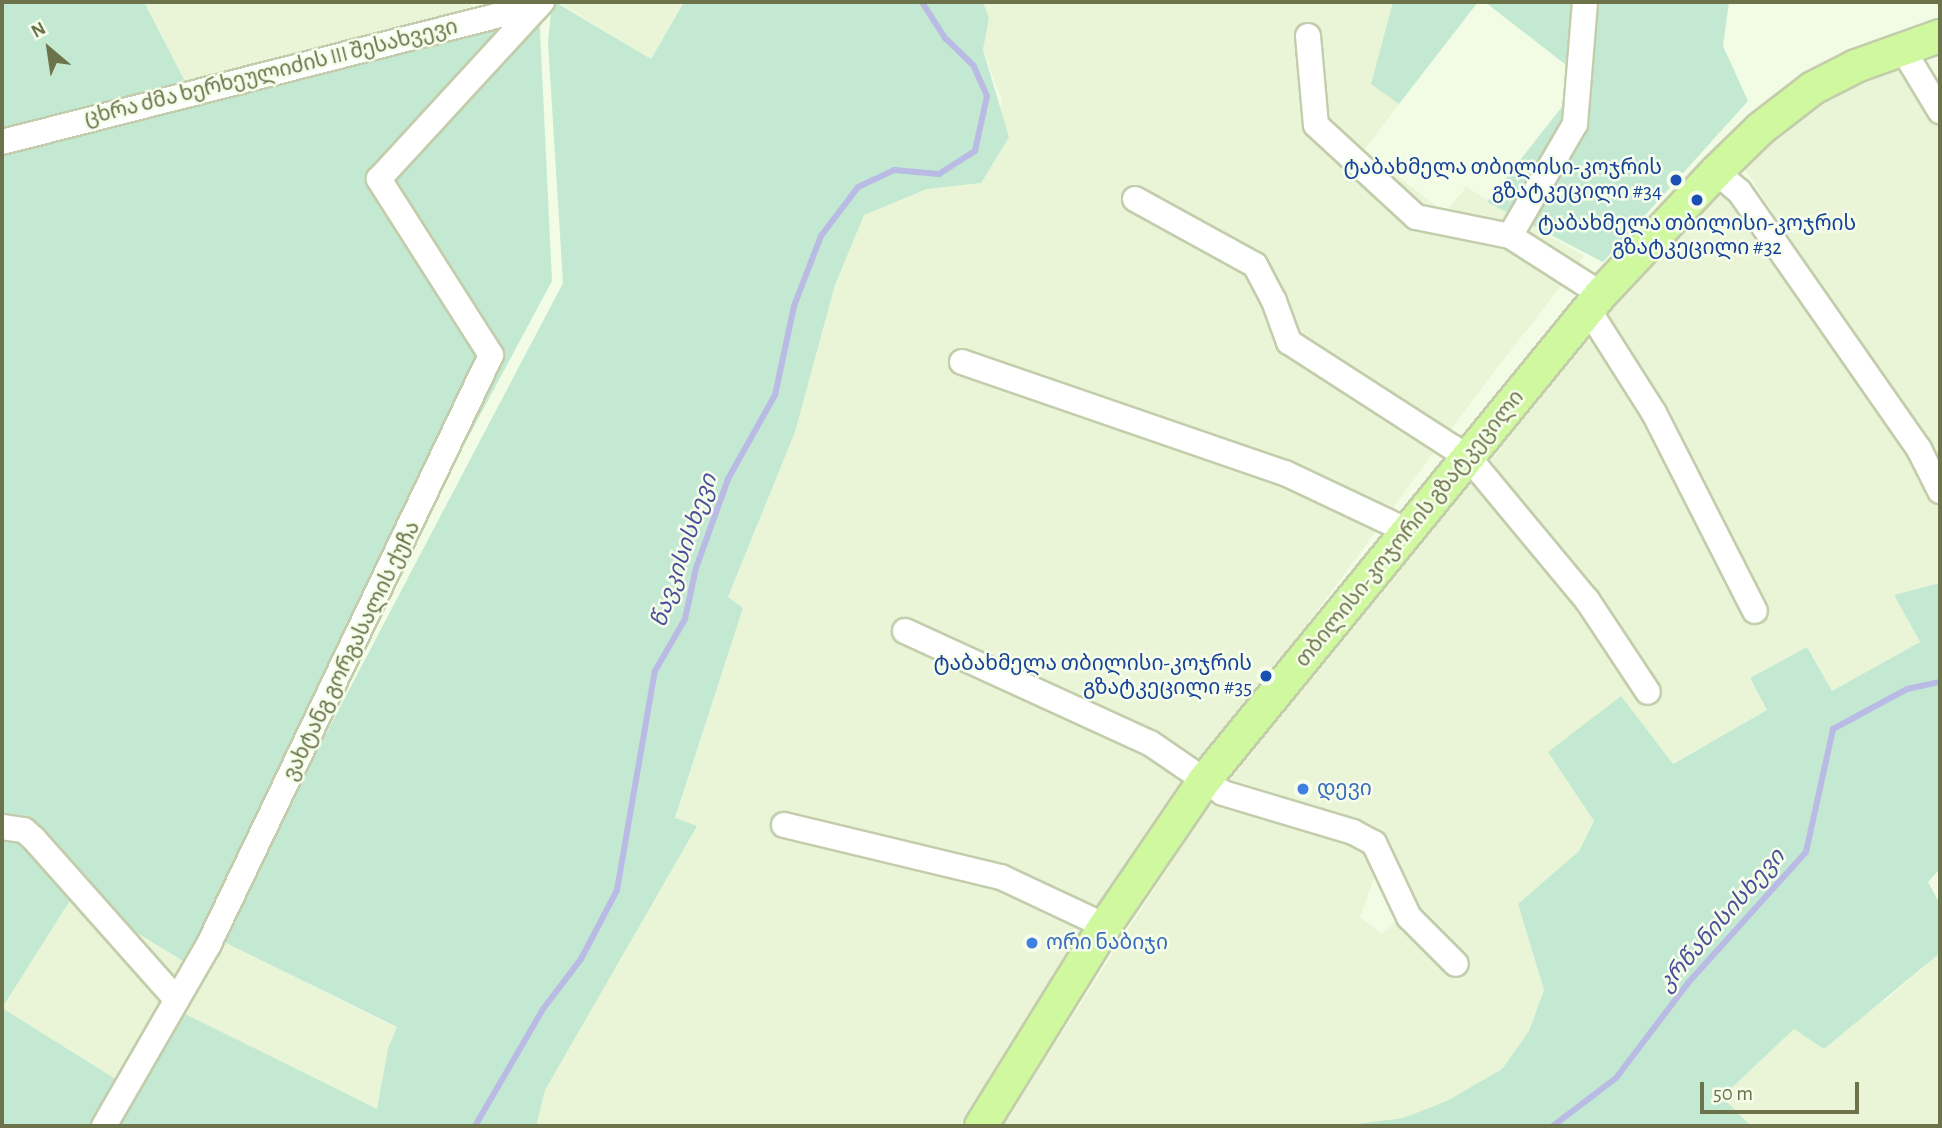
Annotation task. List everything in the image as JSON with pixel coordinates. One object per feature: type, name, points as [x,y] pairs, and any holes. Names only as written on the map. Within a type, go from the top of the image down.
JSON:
[{"type":"main road","name":"თბილისი-კოჯორის გზატკეცილი","points":[[981,1126],[1105,926],[1204,781],[1595,302],[1716,172],[1760,129],[1813,88],[1902,48],[1940,36]]},
{"type":"street","points":[[1510,236],[1575,124],[1585,2]]},
{"type":"street","name":"ცხრა ძმა ხერხეულიძის III შესახვევი","points":[[2,142],[541,3]]},
{"type":"street","name":"ვახტანგ გორგასალის ქუჩა","points":[[104,1126],[220,922],[491,355],[379,179],[541,3]]},
{"type":"street","points":[[1308,36],[1316,125],[1416,217],[1510,236],[1595,302],[1755,611]]},
{"type":"street","points":[[1902,48],[1940,111]]},
{"type":"street","points":[[1716,172],[1739,191],[1919,449],[1940,491]]},
{"type":"street","points":[[1135,199],[1255,265],[1275,301],[1289,342],[1469,458],[1587,600],[1648,692]]},
{"type":"street","points":[[962,362],[1284,473],[1409,532]]},
{"type":"street","points":[[905,631],[1150,743],[1223,793],[1353,832],[1374,843],[1409,918],[1456,964]]},
{"type":"street","points":[[784,825],[1000,877],[1105,926]]},
{"type":"street","points":[[2,827],[24,830],[34,839],[177,1000]]},
{"type":"shaded area","points":[[2,2],[144,2],[189,89],[2,137]]},
{"type":"shaded area","points":[[144,2],[470,2],[473,8],[189,89]]},
{"type":"shaded area","points":[[558,2],[684,2],[651,59]]},
{"type":"shaded area","points":[[684,2],[983,2],[989,18],[983,50],[1009,137],[981,183],[927,189],[864,215],[835,285],[795,432],[728,597],[743,608],[675,818],[697,826],[545,1090],[536,1126],[113,1126],[179,1011],[377,1109],[388,1048],[397,1027],[218,939],[563,283],[548,42],[551,13],[557,3],[651,59]]},
{"type":"shaded area","points":[[983,2],[1393,2],[1372,84],[1399,104],[1364,150],[1445,213],[1466,187],[1584,256],[1471,402],[1116,884],[959,1126],[536,1126],[544,1090],[696,826],[675,819],[743,608],[728,597],[795,432],[835,285],[864,214],[927,189],[981,183],[1002,101],[983,50],[989,18]]},
{"type":"shaded area","points":[[1393,2],[1478,2],[1399,104],[1371,84]]},
{"type":"shaded area","points":[[1485,2],[1729,2],[1723,46],[1748,101],[1603,262],[1487,202],[1584,79]]},
{"type":"shaded area","points":[[539,9],[552,281],[186,963],[74,894],[2,1008],[2,149]]},
{"type":"shaded area","points":[[1896,60],[1940,129],[1940,472],[1742,165],[1821,94]]},
{"type":"shaded area","points":[[1722,189],[1738,200],[1913,455],[1940,507],[1940,583],[1894,595],[1920,642],[1832,691],[1807,647],[1750,678],[1767,710],[1672,764],[1548,752],[1594,821],[1579,851],[1518,904],[1544,990],[1529,1031],[1502,1069],[1447,1101],[1403,1118],[1341,1126],[1002,1126],[1209,804],[1355,841],[1370,850],[1376,873],[1360,917],[1382,934],[1410,910],[1389,853],[1223,780],[1483,467],[1588,326],[1657,410],[1608,317],[1615,293]]},
{"type":"shaded area","points":[[1940,583],[1940,869],[1928,882],[1940,904],[1940,953],[1824,1049],[1794,1029],[1722,1097],[1751,1126],[1341,1126],[1403,1118],[1447,1101],[1502,1069],[1529,1031],[1544,990],[1518,904],[1579,851],[1594,821],[1548,752],[1621,696],[1673,764],[1767,710],[1750,678],[1807,647],[1832,691],[1920,642],[1894,595]]},
{"type":"shaded area","points":[[73,893],[186,963],[114,1079],[2,1009]]},
{"type":"shaded area","points":[[218,939],[397,1028],[388,1048],[377,1110],[179,1011]]},
{"type":"shaded area","points":[[1940,953],[1940,1126],[1751,1126],[1722,1097],[1794,1029],[1886,1000]]},
{"type":"shaded area","points":[[2,1008],[117,1080],[91,1126],[2,1126]]},
{"type":"waterway","name":"წავკისისხევი","points":[[475,1126],[543,1009],[581,959],[617,890],[655,671],[685,619],[696,568],[728,479],[775,395],[794,306],[821,236],[858,187],[894,170],[939,174],[975,151],[987,96],[973,65],[945,38],[922,2]]},
{"type":"waterway","name":"კრწანისისხევი","points":[[1553,1126],[1616,1078],[1688,983],[1806,852],[1833,729],[1907,689],[1940,682]]},
{"type":"place","name":"ტაბახმელა თბილისი-კოჯრის გზატკეცილი #34","points":[[1676,180]]},
{"type":"place","name":"ტაბახმელა თბილისი-კოჯრის გზატკეცილი #32","points":[[1697,200]]},
{"type":"place","name":"ტაბახმელა თბილისი-კოჯრის გზატკეცილი #35","points":[[1266,676]]},
{"type":"place","name":"დევი","points":[[1303,789]]},
{"type":"place","name":"ორი ნაბიჯი","points":[[1032,943]]}]
